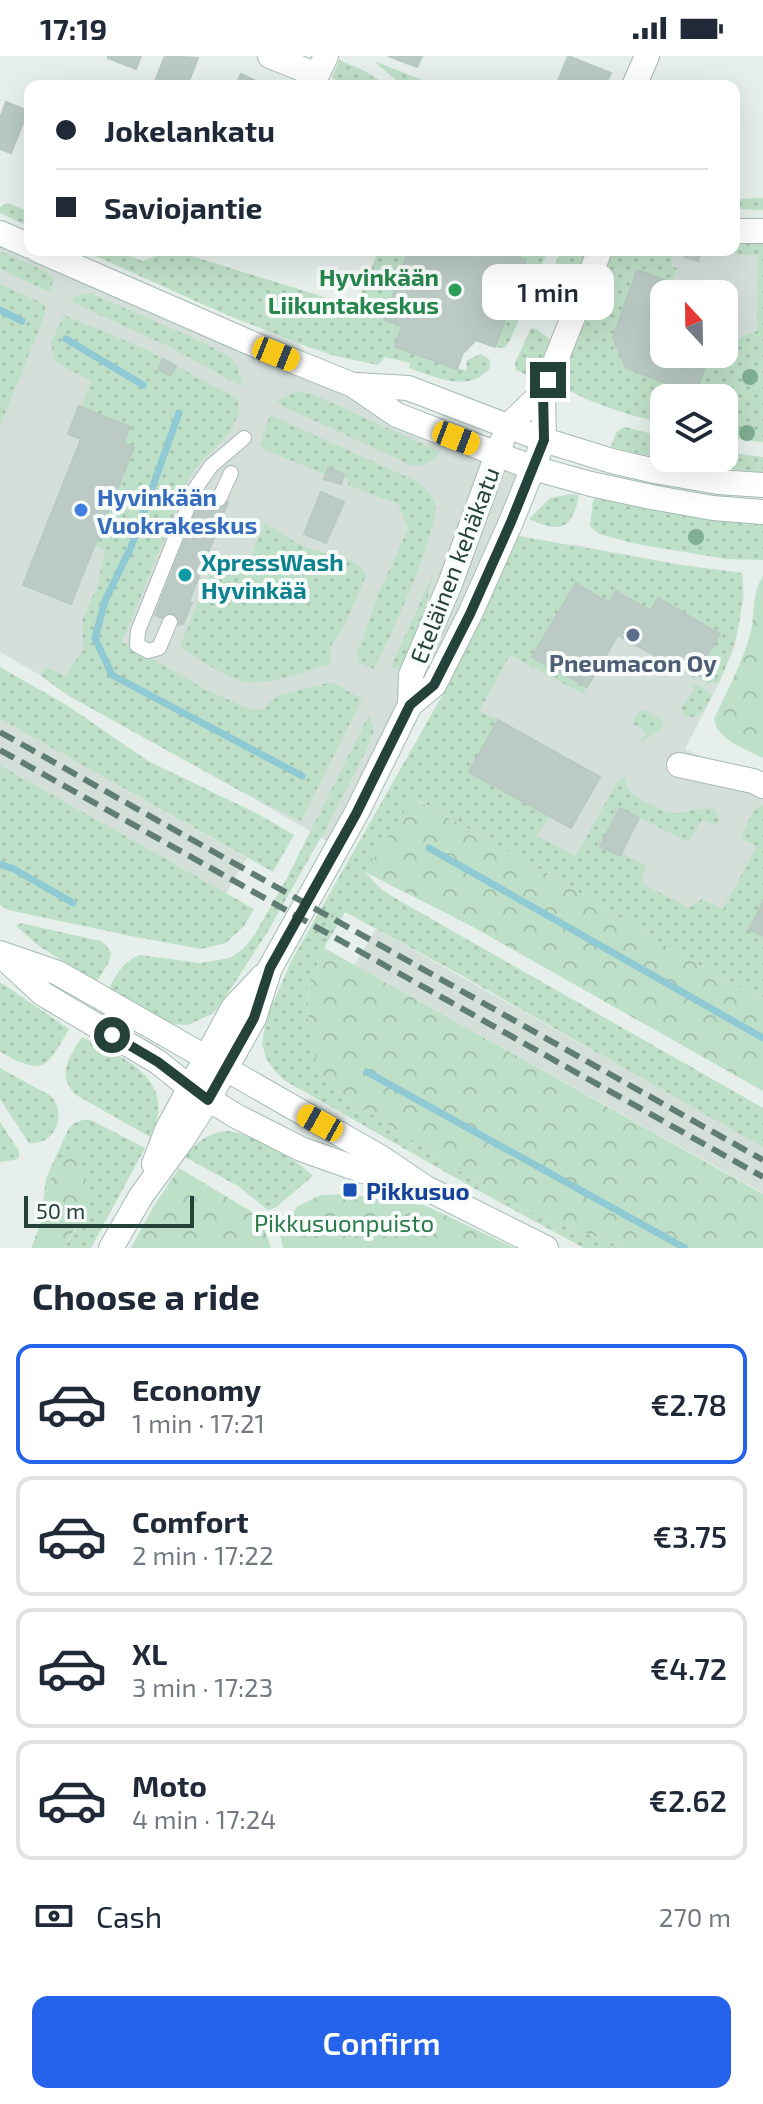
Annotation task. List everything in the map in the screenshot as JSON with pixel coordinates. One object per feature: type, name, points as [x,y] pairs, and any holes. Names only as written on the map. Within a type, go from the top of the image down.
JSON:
[{"type":"main road","points":[[270,56],[322,66]]},
{"type":"main road","points":[[637,80],[647,56]]},
{"type":"main road","points":[[740,231],[763,231]]},
{"type":"main road","points":[[0,233],[24,243]]},
{"type":"main road","points":[[52,256],[353,385],[397,415],[533,468],[651,497],[713,508],[763,512]]},
{"type":"main road","points":[[544,440],[543,392],[598,256]]},
{"type":"main road","points":[[353,385],[408,388],[544,440],[655,471],[718,482],[763,485]]},
{"type":"main road","points":[[508,426],[543,392]]},
{"type":"main road","name":"Eteläinen kehäkatu","points":[[410,705],[411,675],[450,584],[508,426]]},
{"type":"main road","name":"Eteläinen kehäkatu","points":[[111,1248],[141,1196],[167,1130],[199,1094],[215,1064],[254,1018],[270,968],[356,814],[410,705],[434,685],[500,547],[544,440]]},
{"type":"main road","points":[[679,765],[753,781],[763,786]]},
{"type":"main road","points":[[0,954],[58,973],[380,1157],[426,1188],[546,1248]]},
{"type":"main road","points":[[0,954],[43,994],[158,1062],[199,1094],[301,1149],[363,1171],[426,1188]]},
{"type":"lane","points":[[170,622],[159,648],[148,651],[137,645],[138,631],[195,489],[211,466],[244,438]]},
{"type":"lane","points":[[219,499],[231,473]]},
{"type":"shaded area","points":[[0,231],[24,241],[24,256],[58,256],[524,458],[383,777],[336,846],[0,652]]},
{"type":"shaded area","points":[[740,240],[763,241],[763,442],[738,439],[738,384],[650,384],[650,420],[586,399],[567,389],[565,378],[612,256],[740,256]]},
{"type":"shaded area","points":[[570,544],[742,573],[744,595],[735,646],[685,749],[763,786],[763,995],[427,806]]},
{"type":"shaded area","points":[[0,719],[247,858],[226,893],[0,765]]},
{"type":"shaded area","points":[[376,929],[763,1146],[763,1193],[354,965]]},
{"type":"green space","points":[[339,60],[379,80],[336,80],[332,78]]},
{"type":"green space","points":[[374,61],[422,80],[396,80]]},
{"type":"green space","points":[[763,198],[763,210],[740,209],[740,199]]},
{"type":"green space","points":[[8,203],[24,210],[24,224],[0,213],[0,207]]},
{"type":"green space","points":[[740,240],[763,241],[763,442],[738,439],[738,384],[698,384],[704,368],[738,368],[738,339],[757,331],[758,255],[740,255]]},
{"type":"green space","points":[[0,251],[54,278],[50,292],[0,269]]},
{"type":"green space","points":[[95,256],[131,256],[142,261],[156,256],[191,256],[324,297],[354,310],[376,256],[407,256],[384,319],[402,326],[395,347],[466,371],[467,360],[481,354],[489,359],[490,368],[472,380],[441,379],[409,368],[410,363],[385,357],[378,365],[335,356],[220,312]]},
{"type":"green space","points":[[545,256],[511,338],[505,348],[495,347],[525,261],[519,258]]},
{"type":"green space","points":[[559,256],[585,256],[574,281],[569,285],[559,283],[552,272]]},
{"type":"green space","points":[[612,256],[672,256],[670,265],[677,268],[672,280],[637,270],[613,338],[626,368],[668,384],[650,384],[650,419],[614,409],[567,389],[565,378],[569,361]]},
{"type":"green space","points":[[0,284],[44,304],[46,312],[0,426]]},
{"type":"green space","points":[[90,293],[230,357],[238,368],[243,387],[170,347],[72,302],[74,297]]},
{"type":"green space","points":[[64,315],[163,359],[158,369],[170,376],[176,366],[238,399],[238,411],[230,432],[190,476],[122,642],[207,690],[249,709],[263,710],[281,695],[331,682],[362,699],[301,821],[69,696],[41,676],[46,667],[65,676],[83,650],[82,621],[98,584],[105,550],[95,545],[134,448],[124,443],[130,427],[81,408],[91,381],[55,362],[51,343]]},
{"type":"green space","points":[[531,328],[550,339],[541,363],[530,377],[516,370],[515,363]]},
{"type":"green space","points":[[297,392],[310,393],[439,453],[427,463],[411,465],[276,403]]},
{"type":"green space","points":[[270,415],[416,481],[434,501],[434,518],[421,561],[401,613],[374,669],[360,663],[357,654],[379,592],[408,529],[398,504],[348,485],[349,480],[343,477],[344,474],[329,468],[326,475],[262,448]]},
{"type":"green space","points":[[625,427],[650,433],[650,456],[611,447],[616,432]]},
{"type":"green space","points":[[738,454],[763,457],[763,473],[738,470]]},
{"type":"green space","points":[[579,495],[572,516],[563,526],[548,526],[529,519],[550,498]]},
{"type":"green space","points":[[597,497],[763,520],[763,560],[727,559],[636,544],[599,534],[590,526],[593,501]]},
{"type":"green space","points":[[264,523],[308,548],[348,559],[360,567],[365,578],[347,620],[330,648],[330,664],[278,679],[248,682],[221,673],[180,646],[215,562],[245,571]]},
{"type":"green space","points":[[519,536],[742,573],[738,630],[719,683],[706,682],[696,673],[720,634],[659,598],[651,611],[609,603],[575,583],[533,657],[587,687],[583,694],[510,655],[479,711],[498,720],[550,816],[537,836],[576,856],[618,780],[624,777],[632,793],[659,808],[673,813],[716,810],[719,820],[715,825],[702,819],[688,842],[620,808],[621,853],[647,866],[642,876],[643,884],[690,908],[702,899],[723,909],[757,846],[741,838],[754,809],[763,805],[763,902],[749,929],[763,936],[763,1000],[414,798],[365,872],[395,898],[763,1108],[763,1147],[345,912],[324,948],[307,989],[309,1027],[318,1069],[330,1087],[512,1205],[625,1248],[584,1248],[470,1186],[284,1080],[266,1058],[262,1044],[270,1009],[293,958],[450,682]]},
{"type":"green space","points":[[434,572],[421,625],[398,670],[391,667]]},
{"type":"green space","points":[[763,576],[763,758],[726,738],[714,719],[748,643],[755,596]]},
{"type":"green space","points":[[0,667],[68,706],[148,761],[258,814],[294,835],[273,872],[0,719]]},
{"type":"green space","points":[[695,684],[712,696],[699,714],[685,717],[681,709],[695,689],[692,687]]},
{"type":"green space","points":[[644,710],[660,719],[663,728],[640,743],[646,732],[632,723]]},
{"type":"green space","points":[[369,715],[374,730],[363,757],[268,931],[219,1007],[212,1014],[188,1025],[172,1024],[108,990],[125,965],[140,955],[200,963],[230,958],[243,949],[287,878]]},
{"type":"green space","points":[[0,765],[254,909],[244,926],[226,943],[201,949],[8,910],[0,905]]},
{"type":"green space","points":[[413,798],[763,1000],[763,1091],[473,927],[365,872]]},
{"type":"green space","points":[[21,923],[100,941],[111,953],[108,964],[96,982],[39,946],[16,926]]},
{"type":"green space","points":[[324,948],[763,1194],[763,1248],[625,1248],[512,1205],[330,1087],[318,1069],[309,1027],[307,989]]},
{"type":"green space","points":[[0,982],[69,1029],[55,1053],[42,1064],[26,1064],[0,1052]]},
{"type":"green space","points":[[82,1037],[123,1058],[147,1077],[158,1103],[150,1137],[76,1095],[70,1087],[67,1066]]},
{"type":"green space","points":[[0,1068],[51,1096],[56,1104],[56,1128],[45,1140],[29,1143],[0,1099]]},
{"type":"green space","points":[[83,1120],[91,1120],[145,1148],[91,1248],[64,1248],[76,1229],[55,1167],[44,1195],[46,1178],[69,1128]]},
{"type":"green space","points":[[0,1122],[19,1151],[19,1157],[15,1160],[0,1162]]},
{"type":"green space","points":[[230,1131],[274,1149],[297,1162],[313,1176],[275,1208],[268,1210],[238,1186],[185,1157],[204,1138]]},
{"type":"green space","points":[[66,1150],[80,1151],[88,1206],[64,1248],[31,1248],[42,1220],[44,1195],[55,1167]]},
{"type":"green space","points":[[179,1168],[252,1212],[265,1230],[271,1248],[131,1248]]},
{"type":"green space","name":"Pikkusuonpuisto","points":[[351,1194],[424,1205],[515,1248],[283,1248],[280,1234],[284,1223],[298,1206],[321,1195]]},
{"type":"building","points":[[108,56],[141,56],[136,69]]},
{"type":"building","points":[[165,56],[198,58],[189,80],[155,80]]},
{"type":"building","points":[[388,56],[422,56],[417,67]]},
{"type":"building","points":[[568,56],[611,73],[608,80],[558,80]]},
{"type":"building","points":[[241,74],[254,80],[238,80]]},
{"type":"building","points":[[6,102],[24,109],[24,121],[11,153],[0,149],[0,118]]},
{"type":"building","name":"Hyvinkään Liikuntakeskus","points":[[407,256],[515,256],[526,260],[495,347],[476,340],[463,353],[457,369],[395,347],[402,326],[384,320]]},
{"type":"building","points":[[684,256],[699,256],[698,261]]},
{"type":"building","points":[[637,270],[665,280],[650,280],[650,368],[705,368],[699,384],[668,384],[626,368],[613,338]]},
{"type":"building","points":[[163,359],[176,366],[170,376],[158,369]]},
{"type":"building","points":[[79,406],[130,427],[124,443],[134,447],[71,604],[23,585],[81,439],[68,434]]},
{"type":"building","points":[[328,468],[344,474],[341,484],[324,479]]},
{"type":"building","points":[[321,492],[344,502],[326,543],[304,534]]},
{"type":"building","name":"XpressWash Hyvinkää","points":[[203,493],[228,502],[189,602],[192,603],[180,625],[155,615]]},
{"type":"building","name":"Pneumacon Oy","points":[[576,583],[609,603],[616,591],[651,611],[658,598],[720,634],[694,677],[618,635],[587,687],[532,657]]},
{"type":"building","points":[[498,720],[600,777],[571,828],[469,772]]},
{"type":"building","points":[[620,808],[639,818],[620,856],[600,846]]},
{"type":"building","points":[[763,902],[763,936],[749,929]]},
{"type":"waterway","points":[[0,310],[22,321]]},
{"type":"waterway","points":[[66,339],[143,385]]},
{"type":"waterway","points":[[179,413],[131,547],[105,601],[95,638],[112,675],[302,776]]},
{"type":"waterway","points":[[429,848],[763,1038]]},
{"type":"waterway","points":[[0,864],[73,903]]},
{"type":"waterway","points":[[367,1072],[685,1248]]},
{"type":"railway","points":[[0,732],[763,1160]]},
{"type":"railway","points":[[0,750],[763,1177]]},
{"type":"place","name":"Hyvinkään Liikuntakeskus","points":[[455,290]]},
{"type":"place","name":"Hyvinkään Vuokrakeskus","points":[[81,510]]},
{"type":"place","name":"XpressWash Hyvinkää","points":[[185,575]]},
{"type":"place","name":"Pneumacon Oy","points":[[633,635]]},
{"type":"place","name":"Pikkusuo","points":[[350,1190]]},
{"type":"route","points":[[112,1035],[158,1062],[208,1100],[254,1018],[270,968],[356,814],[410,705],[434,685],[470,614],[544,440],[543,392],[548,380]]}]
